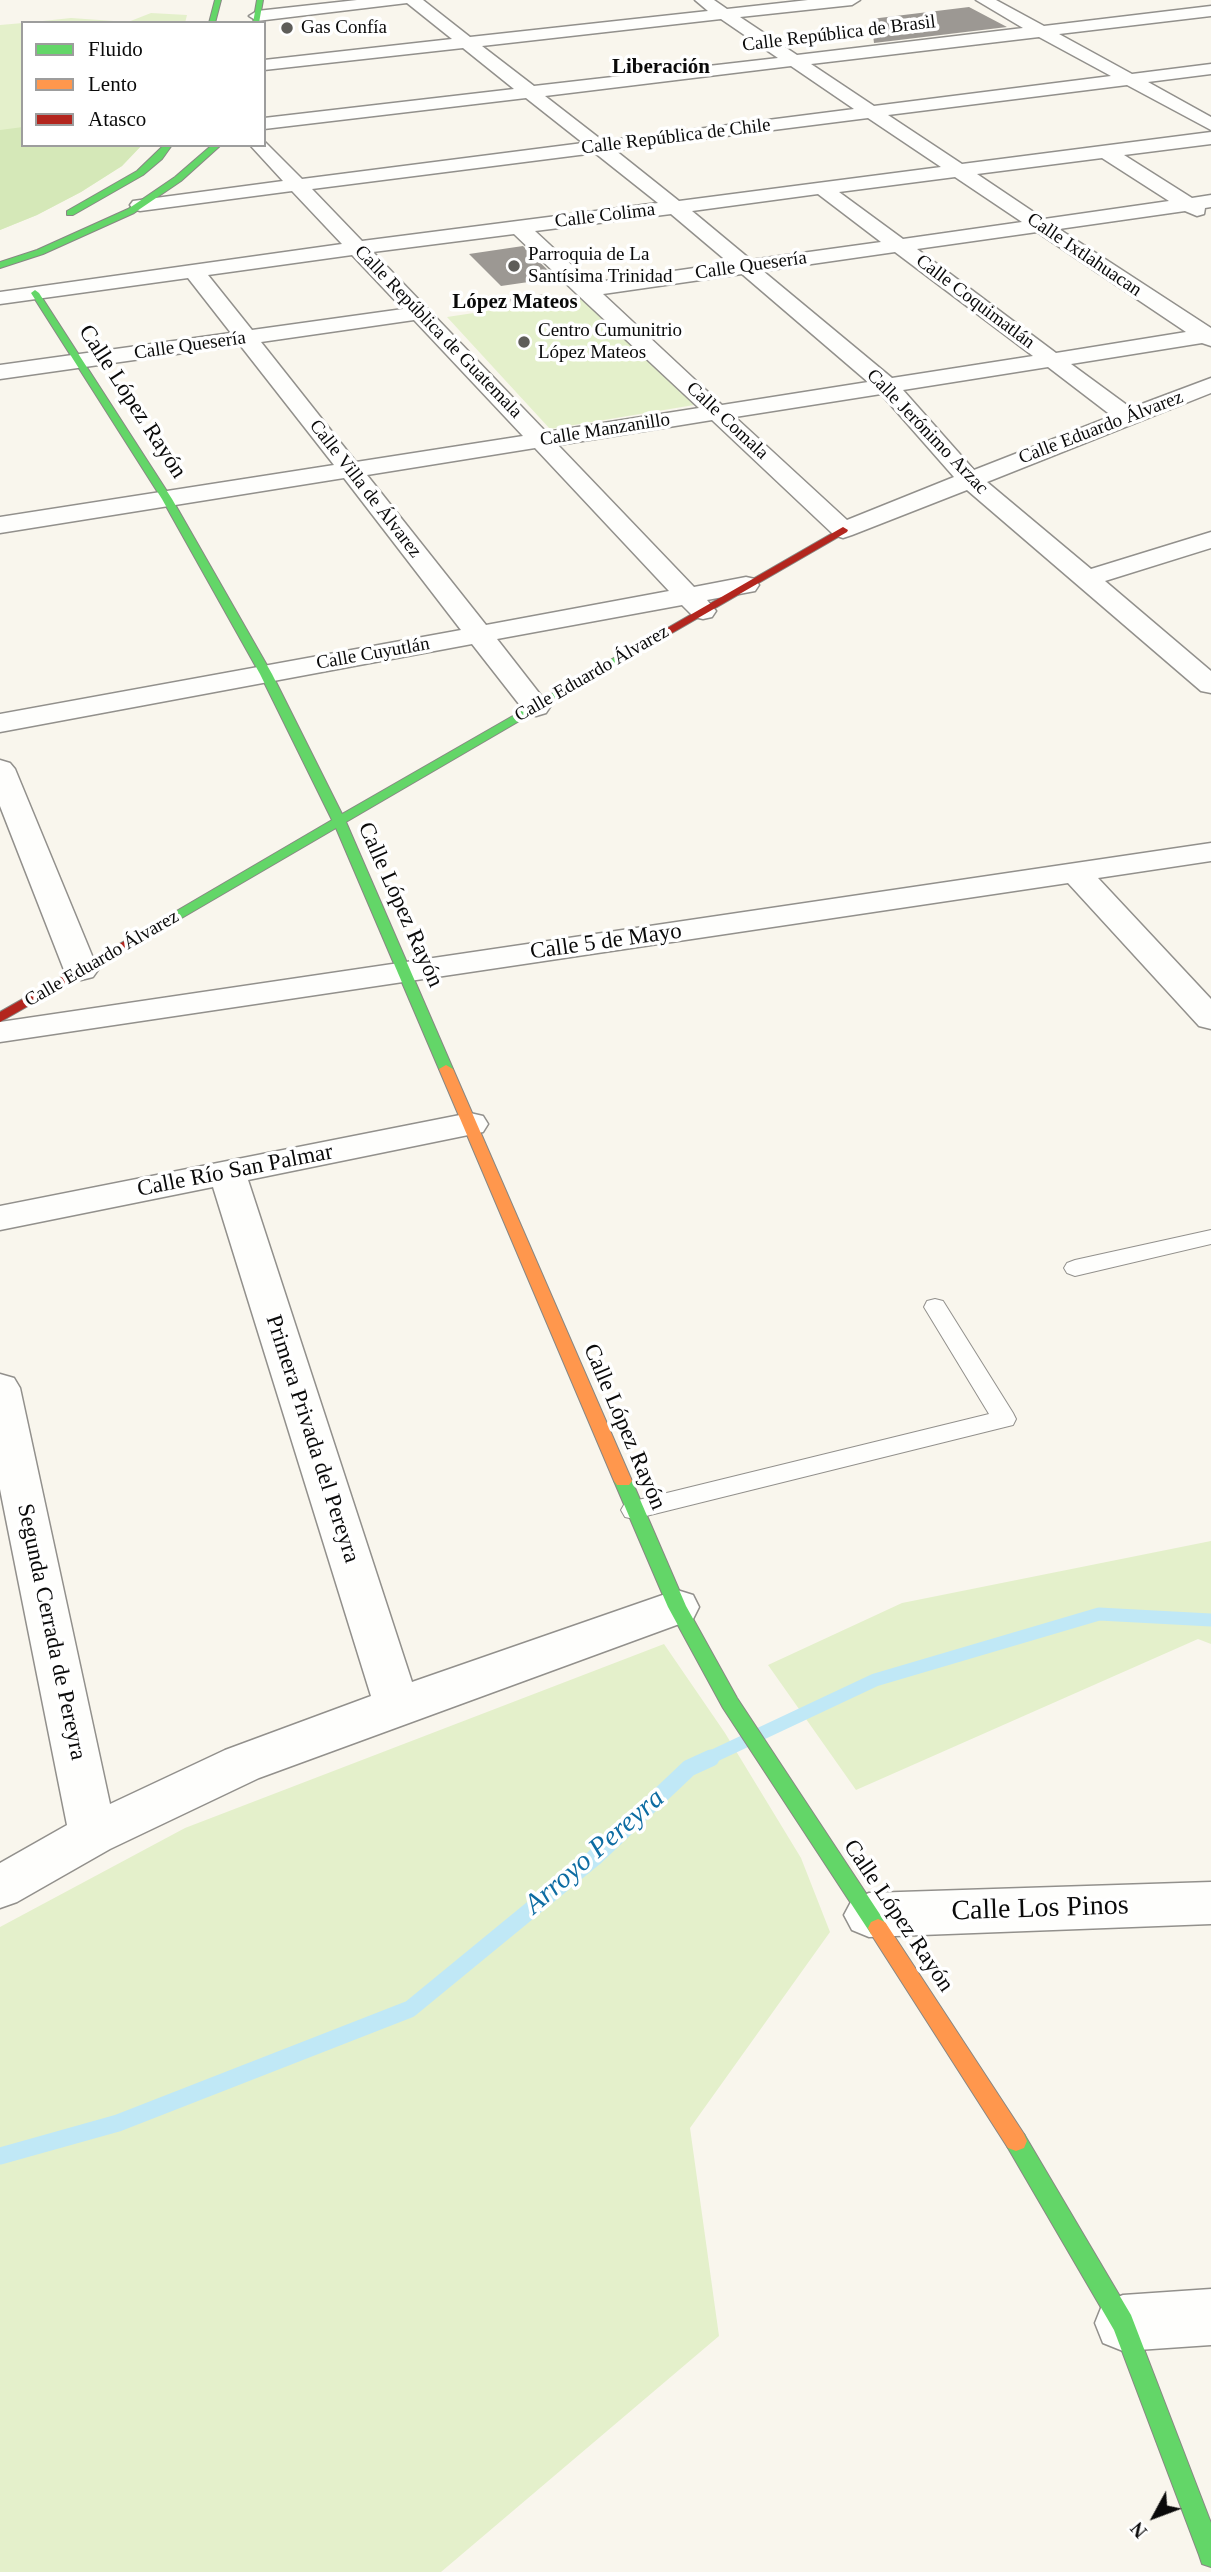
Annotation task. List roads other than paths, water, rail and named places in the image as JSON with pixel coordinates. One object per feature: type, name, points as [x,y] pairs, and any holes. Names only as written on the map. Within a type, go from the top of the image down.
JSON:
[{"type":"street","points":[[213,21],[218,0]]},
{"type":"street","points":[[258,13],[401,0]]},
{"type":"street","name":"Calle Jerónimo Arzac","points":[[413,0],[675,207],[887,386],[969,479],[1211,685]]},
{"type":"street","name":"Calle Ixtlahuacan","points":[[703,0],[1209,337]]},
{"type":"street","points":[[266,65],[852,0]]},
{"type":"street","points":[[984,0],[1211,124]]},
{"type":"street","name":"Calle República de Brasil","points":[[266,124],[1211,11]]},
{"type":"street","name":"Calle República de Chile","points":[[140,205],[1211,69]]},
{"type":"street","name":"Calle Colima","points":[[0,298],[357,248],[1211,138]]},
{"type":"street","points":[[50,222],[140,173],[159,157],[166,147]]},
{"type":"street","points":[[0,265],[91,231],[140,205],[178,180],[215,147]]},
{"type":"street","name":"Calle República de Guatemala","points":[[262,147],[696,603]]},
{"type":"street","points":[[1105,152],[1211,219]]},
{"type":"street","name":"Calle Coquimatlán","points":[[822,188],[1127,416]]},
{"type":"street","name":"Calle Quesería","points":[[586,290],[1211,201]]},
{"type":"street","name":"Calle Comala","points":[[519,227],[843,530]]},
{"type":"street","name":"Calle Villa de Álvarez","points":[[194,271],[536,707]]},
{"type":"street","name":"Calle López Rayón","points":[[34,293],[167,499],[266,674],[339,821],[677,1607],[730,1703],[993,2102],[1122,2323],[1211,2555]]},
{"type":"street","name":"Calle Quesería","points":[[0,372],[420,313]]},
{"type":"street","name":"Calle Manzanillo","points":[[0,525],[1209,337]]},
{"type":"street","name":"Calle Eduardo Álvarez","points":[[746,585],[843,530],[1127,416],[1205,394]]},
{"type":"street","points":[[1087,579],[1211,540]]},
{"type":"street","name":"Calle Cuyutlán","points":[[0,723],[480,634],[696,603],[746,585]]},
{"type":"street","name":"Calle Eduardo Álvarez","points":[[0,1017],[536,707],[696,603]]},
{"type":"street","points":[[0,769],[81,970]]},
{"type":"street","name":"Calle 5 de Mayo","points":[[0,1032],[1211,852]]},
{"type":"street","points":[[1076,873],[1211,1019]]},
{"type":"street","name":"Calle Río San Palmar","points":[[0,1218],[470,1124]]},
{"type":"street","name":"Primera Privada del Pereyra","points":[[227,1173],[397,1706]]},
{"type":"street","name":"Segunda Cerrada de Pereyra","points":[[0,1388],[13,1515],[93,1835]]},
{"type":"street","points":[[0,1887],[93,1835],[242,1764],[677,1607]]},
{"type":"street","name":"Calle Los Pinos","points":[[869,1914],[1211,1903]]},
{"type":"street","points":[[1122,2323],[1211,2317]]},
{"type":"lane","points":[[1075,1268],[1211,1237]]},
{"type":"lane","points":[[634,1510],[1003,1419],[935,1307]]},
{"type":"waterway","name":"Arroyo Pereyra","points":[[707,1759],[875,1680],[1099,1614],[1211,1620]]},
{"type":"waterway","name":"Arroyo Pereyra","points":[[0,2156],[118,2123],[410,2009],[594,1858],[689,1768],[711,1758]]},
{"type":"place","name":"Gas Confía","points":[[287,28]]},
{"type":"place","name":"Parroquia de La Santísima Trinidad","points":[[514,266]]},
{"type":"place","name":"Centro Cumunitrio López Mateos","points":[[524,342]]},
{"type":"district","name":"Liberación","points":[[661,68]]},
{"type":"district","name":"López Mateos","points":[[515,303]]}]
